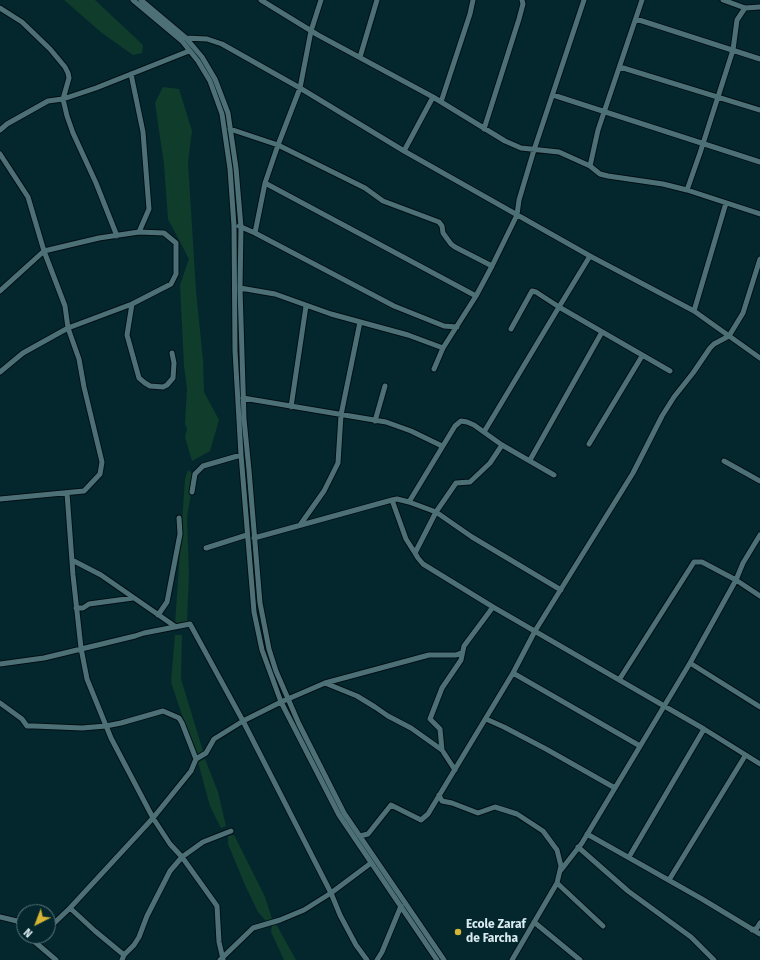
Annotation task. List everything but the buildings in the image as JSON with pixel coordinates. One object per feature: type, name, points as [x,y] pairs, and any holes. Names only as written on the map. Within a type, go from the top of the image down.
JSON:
[{"type":"street","points":[[133,0],[148,5]]},
{"type":"street","points":[[141,0],[202,57],[215,79],[228,113],[236,168],[241,226],[240,288],[244,419],[260,603],[268,649],[299,724],[344,813],[444,960]]},
{"type":"street","points":[[261,0],[311,31],[433,97],[484,129],[521,148],[559,152],[590,166],[600,174],[663,184],[687,190],[760,214]]},
{"type":"street","points":[[255,233],[265,183],[300,88],[311,31],[321,0]]},
{"type":"street","points":[[360,57],[377,0]]},
{"type":"street","points":[[441,102],[470,14],[473,0]]},
{"type":"street","points":[[484,129],[519,19],[523,4],[522,0]]},
{"type":"street","points":[[434,369],[443,348],[476,296],[517,215],[519,200],[534,150],[584,0]]},
{"type":"street","points":[[590,166],[598,130],[642,0]]},
{"type":"street","points":[[722,0],[746,8],[760,7]]},
{"type":"street","points":[[0,8],[22,22],[50,49],[65,68],[69,78],[63,99],[73,133],[96,183],[117,236]]},
{"type":"street","points":[[687,190],[732,50],[737,20],[746,8]]},
{"type":"street","points":[[636,19],[760,59]]},
{"type":"street","points":[[184,40],[207,39],[222,44],[300,88],[404,151],[517,215],[590,256],[694,311],[760,358]]},
{"type":"street","points":[[184,40],[189,51],[198,61],[210,81],[222,114],[230,170],[234,226],[236,358],[241,455],[250,576],[257,630],[269,671],[281,702],[339,815],[437,960]]},
{"type":"street","points":[[0,130],[7,124],[48,101],[63,99],[96,88],[189,51]]},
{"type":"street","points":[[620,67],[760,110]]},
{"type":"street","points":[[131,74],[143,132],[149,209],[139,232]]},
{"type":"street","points":[[553,95],[760,162]]},
{"type":"street","points":[[404,151],[433,97]]},
{"type":"street","points":[[230,129],[278,145],[365,188],[383,201],[439,222],[442,226],[443,233],[451,244],[492,266]]},
{"type":"street","points":[[0,154],[28,197],[44,250],[65,306],[68,328],[79,359],[84,387],[102,462],[100,474],[84,491],[0,499]]},
{"type":"street","points":[[265,183],[476,296]]},
{"type":"street","points":[[694,311],[726,203]]},
{"type":"street","points":[[234,226],[241,226],[394,306],[444,326],[457,327]]},
{"type":"street","points":[[0,291],[44,250],[139,232],[164,233],[176,243],[176,274],[171,284],[132,304],[68,328],[23,353],[0,372]]},
{"type":"street","points":[[484,432],[590,256]]},
{"type":"street","points":[[360,836],[368,834],[391,805],[421,820],[428,814],[513,674],[535,631],[634,473],[662,416],[710,348],[714,344],[729,336],[743,313],[760,259]]},
{"type":"street","points":[[240,288],[275,294],[306,306],[408,335],[443,348]]},
{"type":"street","points":[[511,329],[532,291],[536,292],[642,356],[670,371]]},
{"type":"street","points":[[132,304],[127,335],[139,378],[150,386],[163,387],[167,385],[173,378],[174,363],[172,353]]},
{"type":"street","points":[[292,407],[306,306]]},
{"type":"street","points":[[300,525],[324,491],[338,463],[341,415],[360,322]]},
{"type":"street","points":[[530,460],[602,332]]},
{"type":"street","points":[[589,444],[642,356]]},
{"type":"street","points":[[375,421],[385,386]]},
{"type":"street","points":[[243,398],[386,422],[411,431],[442,446]]},
{"type":"street","points":[[409,502],[442,446],[459,422],[467,422],[502,445],[554,475]]},
{"type":"street","points":[[415,553],[436,512],[456,483],[470,482],[490,463],[502,445]]},
{"type":"street","points":[[192,492],[195,474],[203,466],[241,455]]},
{"type":"street","points":[[724,461],[760,481]]},
{"type":"street","points":[[67,493],[76,608],[87,679],[106,726],[153,818],[170,844],[182,857],[217,906],[222,959]]},
{"type":"street","points":[[254,538],[392,500],[409,502],[436,512],[472,536],[562,590]]},
{"type":"street","points":[[392,500],[406,539],[423,564],[493,607],[704,729],[760,764]]},
{"type":"street","points":[[158,615],[167,602],[180,534],[179,518]]},
{"type":"street","points":[[560,870],[587,834],[690,663],[736,580],[743,563],[760,535]]},
{"type":"street","points":[[206,548],[247,536]]},
{"type":"street","points":[[72,560],[100,575],[176,627]]},
{"type":"street","points":[[619,680],[694,562],[702,562],[736,580],[760,596]]},
{"type":"street","points":[[76,608],[83,608],[89,604],[133,598]]},
{"type":"street","points":[[442,750],[440,729],[430,719],[442,688],[461,660],[461,653],[464,646],[493,607]]},
{"type":"street","points":[[0,664],[44,658],[135,636],[144,632],[190,624],[243,721],[331,893],[340,915],[356,945],[367,960]]},
{"type":"street","points":[[56,922],[153,818],[191,771],[196,759],[206,753],[214,739],[243,721],[281,702],[289,700],[325,683],[429,655],[456,655],[461,653]]},
{"type":"street","points":[[690,663],[760,707]]},
{"type":"street","points":[[513,674],[640,746]]},
{"type":"street","points":[[325,683],[357,696],[375,706],[388,716],[411,728],[442,750],[455,770]]},
{"type":"street","points":[[0,703],[22,720],[27,726],[82,728],[106,726],[164,711],[178,718],[182,723],[196,759]]},
{"type":"street","points":[[486,719],[546,749],[615,788]]},
{"type":"street","points":[[629,857],[704,729]]},
{"type":"street","points":[[669,880],[745,756]]},
{"type":"street","points":[[439,795],[442,801],[452,803],[478,813],[495,807],[521,816],[543,831],[556,850],[561,866],[557,883],[512,960]]},
{"type":"street","points":[[70,908],[123,957],[139,937],[147,916],[170,871],[182,857],[203,842],[231,831]]},
{"type":"street","points":[[587,834],[702,898],[760,934]]},
{"type":"street","points":[[578,847],[628,891],[691,937],[714,960]]},
{"type":"street","points":[[222,959],[253,928],[280,920],[304,910],[331,893],[371,863]]},
{"type":"street","points":[[557,883],[603,926]]},
{"type":"street","points":[[377,960],[382,952],[401,906]]},
{"type":"street","points":[[0,918],[16,922]]},
{"type":"street","points":[[534,922],[580,960]]},
{"type":"street","points":[[752,930],[757,928],[760,923]]},
{"type":"street","points":[[38,944],[56,960]]},
{"type":"green space","points":[[64,0],[95,0],[143,45],[142,53],[133,55],[102,33]]},
{"type":"green space","points":[[163,87],[179,89],[192,131],[188,162],[196,291],[203,360],[204,392],[219,420],[210,451],[192,461],[185,437],[187,429],[185,424],[187,389],[184,366],[180,285],[189,259],[168,219],[164,164],[155,103]]},
{"type":"green space","points":[[188,470],[194,475],[187,517],[189,574],[187,622],[175,624],[185,479]]},
{"type":"green space","points":[[175,635],[182,635],[181,679],[203,751],[196,757],[171,682]]},
{"type":"green space","points":[[205,759],[218,792],[226,826],[221,828],[210,806],[198,762]]},
{"type":"green space","points":[[234,835],[265,897],[272,919],[267,922],[258,912],[228,844],[228,836]]},
{"type":"green space","points":[[276,924],[296,960],[284,960],[271,932],[272,926]]},
{"type":"place","name":"Ecole Zaraf de Farcha","points":[[458,932]]}]
